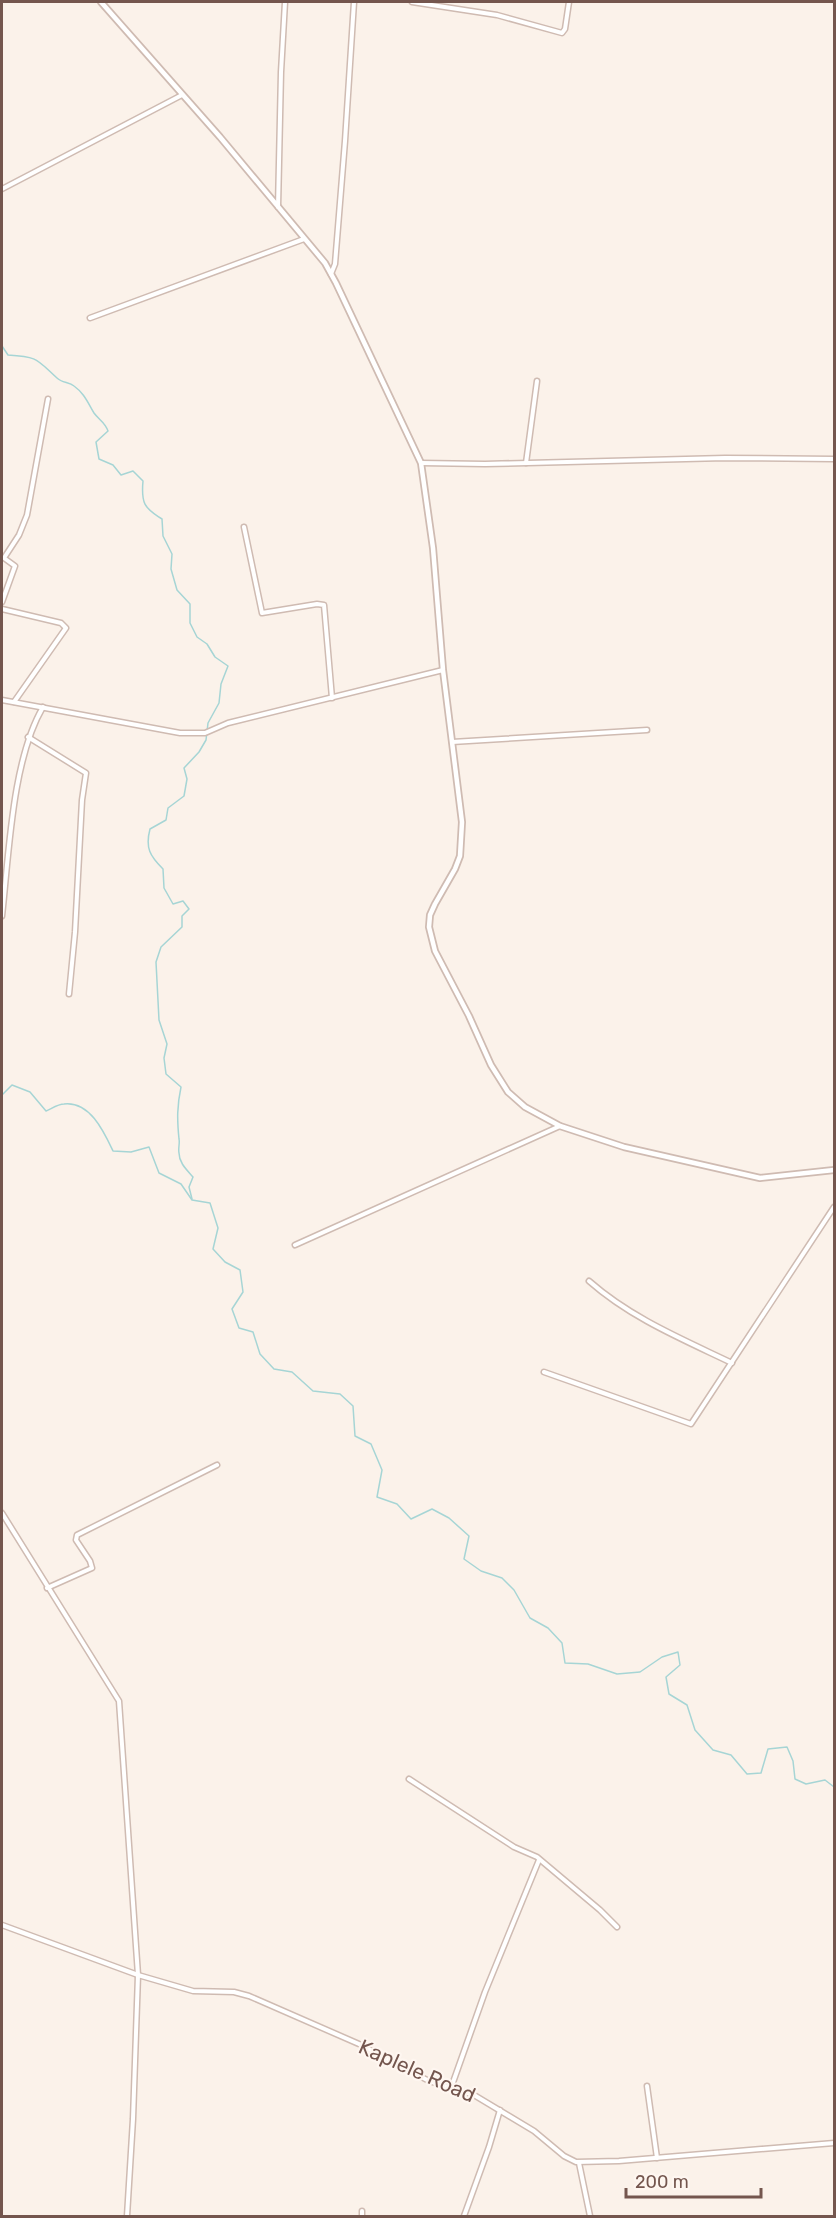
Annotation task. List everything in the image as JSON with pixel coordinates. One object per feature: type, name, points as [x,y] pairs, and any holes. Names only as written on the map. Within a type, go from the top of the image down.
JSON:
[{"type":"street","points":[[101,2],[220,137],[332,274],[421,463],[433,548],[443,670],[462,822],[460,856],[430,915],[429,927],[435,951],[470,1016],[491,1065],[508,1092],[525,1107],[560,1126],[624,1147],[760,1178],[834,1170]]},
{"type":"street","points":[[278,207],[281,62],[285,2]]},
{"type":"street","points":[[332,274],[335,264],[345,141],[354,2]]},
{"type":"street","points":[[412,2],[496,15],[560,33],[564,32],[569,2]]},
{"type":"street","points":[[2,189],[182,95]]},
{"type":"street","points":[[90,318],[304,238]]},
{"type":"street","points":[[526,463],[537,381]]},
{"type":"street","points":[[2,602],[15,566],[4,558],[19,535],[27,515],[48,399]]},
{"type":"street","points":[[421,463],[725,458],[834,459]]},
{"type":"street","points":[[244,527],[262,613],[317,604],[324,605],[332,698]]},
{"type":"street","points":[[2,609],[61,623],[66,628],[14,702]]},
{"type":"street","points":[[2,700],[180,734],[200,734],[228,723],[443,670]]},
{"type":"street","points":[[2,916],[15,802],[28,737],[43,707]]},
{"type":"street","points":[[452,742],[647,730]]},
{"type":"street","points":[[28,737],[86,773],[82,800],[75,932],[69,994]]},
{"type":"street","points":[[295,1245],[560,1126]]},
{"type":"street","points":[[544,1372],[651,1408],[690,1424],[834,1207]]},
{"type":"street","points":[[589,1281],[609,1298],[642,1320],[732,1363]]},
{"type":"street","points":[[47,1588],[92,1568],[90,1561],[76,1541],[76,1536],[217,1465]]},
{"type":"street","points":[[2,1513],[119,1701],[138,1975],[127,2217]]},
{"type":"street","points":[[409,1779],[514,1846],[535,1856],[617,1927]]},
{"type":"street","points":[[452,2088],[485,1992],[539,1860]]},
{"type":"street","name":"Kaplele Road","points":[[2,1925],[138,1975],[193,1991],[234,1992],[249,1996],[358,2044],[429,2081],[474,2095],[541,2135],[569,2159],[579,2163]]},
{"type":"street","points":[[647,2086],[657,2158]]},
{"type":"street","points":[[464,2217],[500,2110]]},
{"type":"street","points":[[590,2217],[579,2163],[834,2143]]},
{"type":"waterway","points":[[2,346],[8,355],[32,358],[59,380],[74,386],[105,425],[108,431],[96,442],[99,459],[113,465],[121,475],[133,471],[143,481],[143,500],[151,512],[162,519],[163,536],[172,554],[171,569],[177,590],[190,604],[190,623],[197,637],[207,644],[215,657],[228,666],[221,684],[219,703],[208,723],[206,740],[199,752],[184,768],[187,779],[184,796],[168,808],[166,820],[150,829],[148,841],[152,856],[163,869],[164,888],[173,904],[183,901],[189,909],[182,916],[182,927],[161,947],[156,962],[159,1020],[167,1044],[164,1058],[166,1074],[181,1087],[178,1113],[179,1157],[193,1177],[189,1187],[192,1199]]},
{"type":"waterway","points":[[2,1095],[12,1085],[30,1092],[46,1111],[62,1104],[81,1107],[95,1119],[113,1151],[131,1152],[149,1147],[159,1173],[181,1184],[192,1200],[210,1203],[218,1228],[213,1249],[225,1262],[240,1270],[243,1292],[232,1309],[239,1328],[253,1332],[260,1354],[274,1369],[292,1372],[313,1391],[340,1394],[353,1406],[355,1436],[371,1444],[382,1470],[377,1497],[397,1504],[411,1519],[432,1509],[449,1518],[469,1536],[464,1559],[481,1571],[502,1578],[514,1590],[530,1618],[548,1628],[562,1643],[565,1663],[588,1664],[617,1674],[640,1672],[662,1657],[678,1652],[680,1665],[666,1677],[669,1694],[687,1705],[695,1730],[713,1750],[731,1755],[747,1774],[761,1773],[768,1749],[787,1747],[793,1761],[795,1779],[806,1784],[825,1780],[834,1787]]}]
